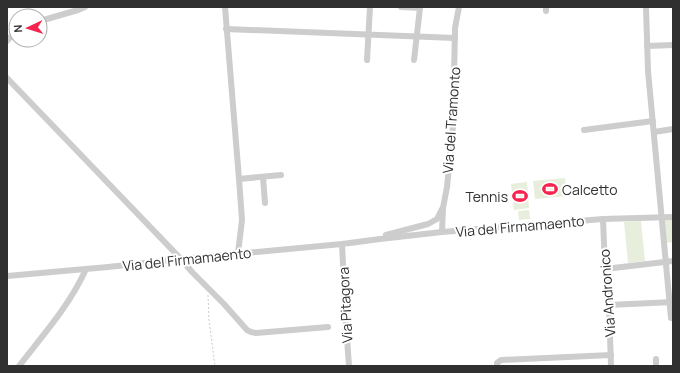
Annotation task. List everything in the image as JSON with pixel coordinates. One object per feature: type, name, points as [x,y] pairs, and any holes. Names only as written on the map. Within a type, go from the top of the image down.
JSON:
[{"type":"street","points":[[48,19],[85,7]]},
{"type":"street","points":[[225,7],[242,220],[238,253]]},
{"type":"street","points":[[367,60],[370,7]]},
{"type":"street","points":[[401,7],[420,8],[414,60]]},
{"type":"street","name":"Via del Tramonto","points":[[442,232],[443,208],[447,187],[453,126],[455,28],[459,7]]},
{"type":"street","points":[[646,7],[647,46],[653,121],[671,302],[670,318]]},
{"type":"street","points":[[226,29],[455,38]]},
{"type":"street","points":[[647,46],[673,45]]},
{"type":"street","points":[[7,78],[184,258],[187,266],[247,330],[256,333],[328,327]]},
{"type":"street","points":[[584,130],[653,121]]},
{"type":"street","points":[[654,132],[673,130]]},
{"type":"street","points":[[239,179],[282,175]]},
{"type":"street","points":[[263,177],[265,203]]},
{"type":"street","name":"Via del Firmamaento","points":[[367,241],[428,224],[437,219],[443,208]]},
{"type":"street","name":"Via del Firmamaento","points":[[7,276],[342,244],[442,232],[603,219],[673,217]]},
{"type":"street","name":"Via Andronico","points":[[603,219],[605,269],[609,305],[611,366]]},
{"type":"street","name":"Via Pitagora","points":[[342,244],[349,366]]},
{"type":"street","points":[[605,269],[673,261]]},
{"type":"street","points":[[19,366],[61,312],[81,280],[86,269]]},
{"type":"street","points":[[609,305],[671,302]]},
{"type":"street","points":[[497,366],[497,363],[501,360],[611,355]]},
{"type":"path","points":[[208,288],[209,320],[215,366]]},
{"type":"green space","name":"Calcetto","points":[[565,178],[567,196],[535,199],[533,181]]},
{"type":"green space","name":"Tennis","points":[[527,182],[529,208],[514,210],[511,184]]},
{"type":"green space","points":[[529,210],[530,219],[519,220],[518,211]]},
{"type":"green space","points":[[664,220],[673,220],[673,242],[666,243]]},
{"type":"green space","points":[[641,221],[645,261],[628,263],[624,222]]},
{"type":"place","name":"Calcetto","points":[[550,189]]},
{"type":"place","name":"Tennis","points":[[520,196]]}]
